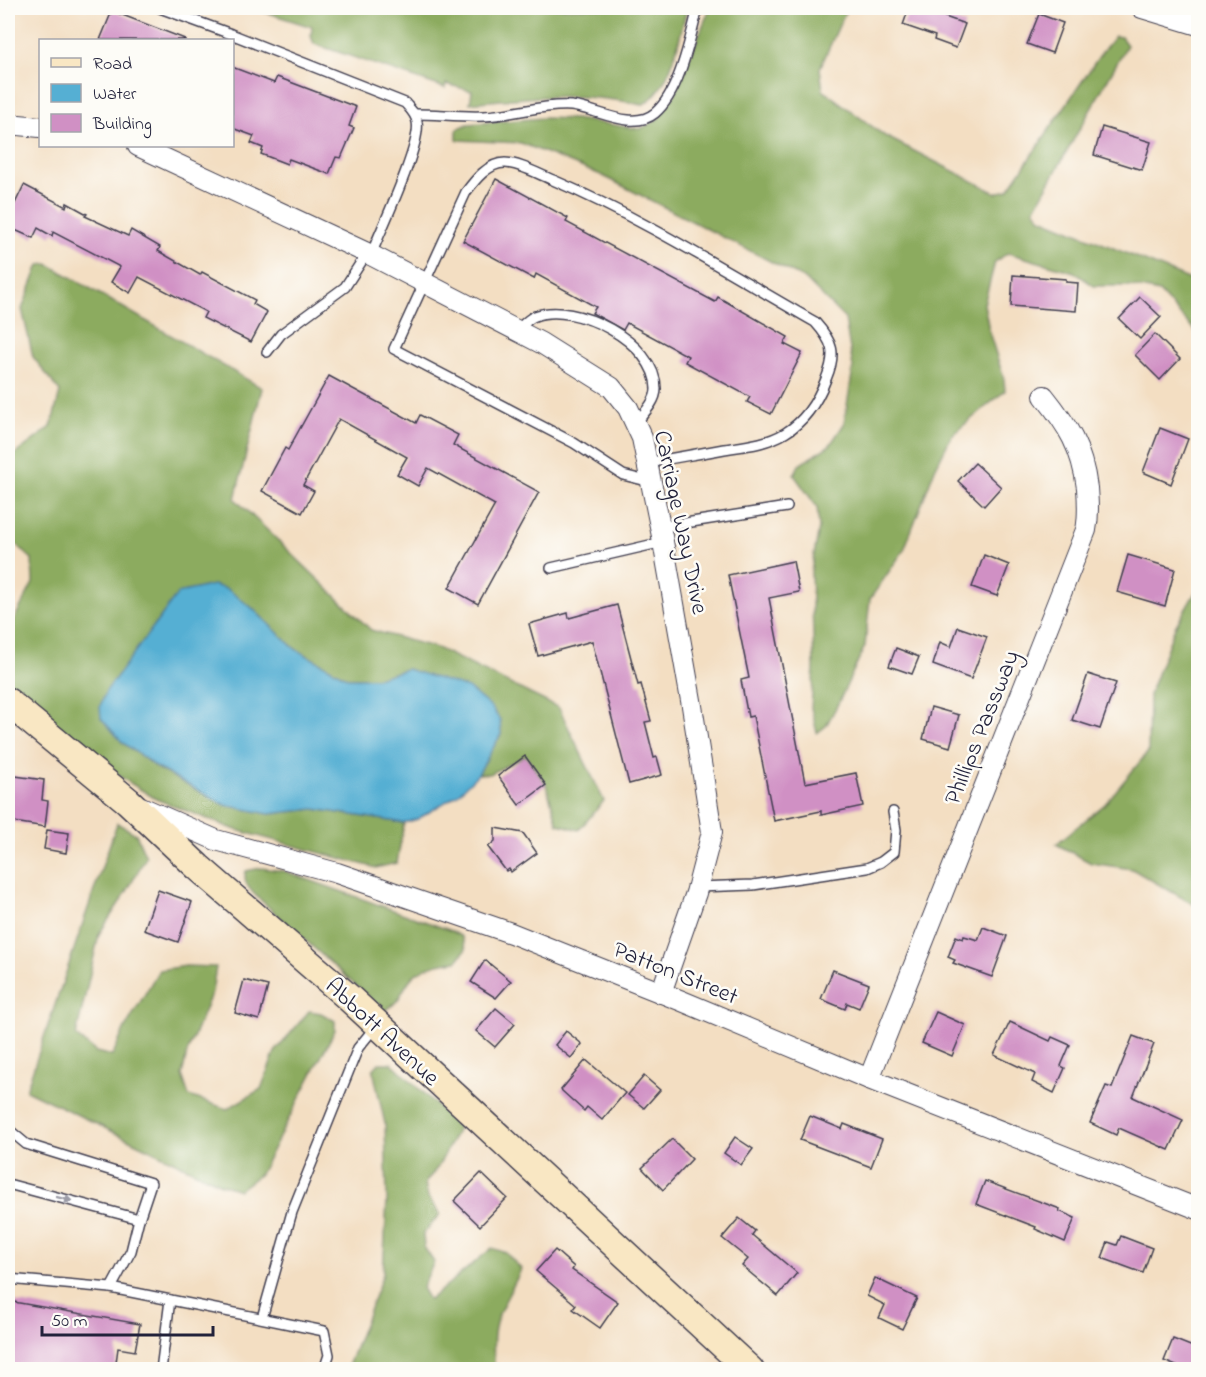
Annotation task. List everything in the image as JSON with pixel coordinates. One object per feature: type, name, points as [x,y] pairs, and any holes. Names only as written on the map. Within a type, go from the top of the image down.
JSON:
[{"type":"main road","name":"Abbott Avenue","points":[[8,702],[128,801],[198,867],[377,1024],[750,1370]]},
{"type":"street","points":[[1142,8],[1198,25]]},
{"type":"street","points":[[8,124],[39,127]]},
{"type":"street","name":"Carriage Way Drive","points":[[140,147],[369,254],[517,330],[611,387],[628,408],[642,438],[649,472],[692,706],[712,832],[698,887],[662,993]]},
{"type":"street","name":"Phillips Passway","points":[[869,1079],[1086,530],[1088,502],[1083,461],[1072,435],[1044,396]]},
{"type":"street","name":"Patton Street","points":[[128,801],[216,840],[337,873],[511,933],[869,1079],[1198,1209]]},
{"type":"lane","points":[[160,8],[405,103],[415,114],[418,124],[415,146],[369,254],[345,286],[281,334],[267,352]]},
{"type":"lane","points":[[415,114],[484,116],[572,106],[634,120],[647,117],[662,106],[671,92],[698,8]]},
{"type":"lane","points":[[505,163],[524,168],[569,187],[667,238],[815,322],[831,344],[833,355],[825,382],[811,409],[800,422],[785,433],[757,443],[649,472],[623,475],[574,443],[394,349],[424,282],[466,192],[480,175],[494,166],[505,163]]},
{"type":"lane","points":[[517,330],[535,316],[562,313],[592,321],[624,336],[647,363],[654,376],[656,390],[651,403],[635,424]]},
{"type":"lane","points":[[551,568],[661,535],[787,507]]},
{"type":"lane","points":[[698,887],[753,885],[867,868],[881,862],[894,852],[896,830],[893,812]]},
{"type":"lane","points":[[262,1318],[292,1212],[358,1048],[377,1024]]},
{"type":"lane","points":[[8,1129],[26,1144],[151,1183],[131,1251],[111,1288]]},
{"type":"lane","points":[[8,1184],[139,1219]]},
{"type":"lane","points":[[8,1279],[111,1288],[324,1331],[329,1355],[324,1370]]},
{"type":"lane","points":[[161,1370],[170,1300]]},
{"type":"green space","points":[[252,8],[400,8],[419,15],[437,8],[687,8],[673,62],[667,75],[661,87],[642,105],[599,98],[556,96],[470,103],[472,91],[446,84],[445,88],[314,44],[311,36],[312,27]]},
{"type":"green space","points":[[710,8],[847,8],[820,68],[823,90],[885,136],[996,193],[1008,190],[1102,52],[1115,36],[1121,37],[1127,45],[1034,210],[1041,218],[1198,283],[1198,334],[1159,292],[1130,286],[1094,286],[1074,272],[1008,253],[995,262],[984,304],[990,335],[1004,379],[1005,391],[952,435],[935,469],[904,550],[870,599],[865,646],[826,726],[817,733],[811,708],[814,668],[811,571],[819,528],[817,507],[794,475],[799,465],[830,445],[844,424],[853,368],[845,319],[805,279],[601,175],[521,143],[457,140],[457,129],[468,124],[543,118],[575,119],[640,129],[657,120],[674,96]]},
{"type":"green space","points":[[48,264],[262,388],[235,499],[371,630],[437,648],[559,708],[604,801],[579,830],[558,824],[546,785],[525,756],[490,774],[478,774],[501,734],[500,720],[492,708],[407,669],[377,678],[348,678],[295,649],[251,607],[122,742],[158,769],[225,805],[269,814],[314,809],[404,823],[397,863],[376,868],[236,830],[156,799],[114,773],[8,687],[8,631],[33,583],[32,559],[8,537],[8,461],[51,427],[60,392],[33,357],[22,309],[39,265]]},
{"type":"green space","points":[[1198,588],[1198,907],[1132,869],[1091,863],[1056,844],[1105,804],[1148,752],[1149,695],[1175,627]]},
{"type":"green space","points":[[117,823],[136,834],[146,857],[99,934],[76,1036],[96,1052],[112,1056],[125,1028],[159,970],[186,966],[216,967],[212,992],[187,1053],[182,1075],[189,1096],[227,1109],[261,1089],[275,1052],[309,1011],[321,1013],[335,1021],[335,1030],[260,1174],[239,1190],[221,1184],[26,1090]]},
{"type":"green space","points":[[261,868],[284,871],[452,931],[462,937],[466,949],[457,961],[437,964],[419,972],[409,981],[397,1001],[384,1011],[254,894],[245,881],[246,871]]},
{"type":"green space","points":[[379,1063],[392,1063],[459,1127],[438,1167],[425,1183],[428,1197],[440,1214],[423,1234],[424,1247],[434,1262],[422,1288],[429,1300],[492,1248],[506,1253],[521,1269],[496,1323],[495,1369],[347,1369],[383,1274],[387,1199],[385,1124],[373,1070]]},
{"type":"water","points":[[213,585],[227,589],[251,607],[295,649],[348,678],[377,678],[407,669],[468,688],[492,708],[500,720],[501,734],[478,774],[457,795],[418,819],[404,823],[314,809],[269,814],[225,805],[159,769],[122,742],[101,718],[100,706],[106,691],[178,593]]},
{"type":"building","points":[[909,8],[935,8],[947,12],[945,17],[965,24],[956,48],[934,40],[935,36],[903,25]]},
{"type":"building","points":[[112,11],[185,39],[100,39]]},
{"type":"building","points":[[1039,14],[1063,23],[1052,53],[1027,44]]},
{"type":"building","points":[[234,68],[274,83],[277,77],[356,107],[349,126],[354,128],[341,158],[336,157],[329,174],[289,159],[287,164],[261,154],[263,148],[251,143],[254,136],[234,129]]},
{"type":"building","points":[[1102,127],[1151,142],[1142,170],[1094,155]]},
{"type":"building","points":[[496,179],[568,218],[566,222],[715,302],[718,297],[788,337],[784,344],[802,353],[771,414],[747,402],[750,397],[685,362],[688,356],[627,323],[623,330],[592,313],[596,307],[536,274],[534,279],[463,241]]},
{"type":"building","points":[[24,185],[66,207],[67,203],[87,214],[85,216],[128,236],[131,230],[160,247],[158,251],[200,275],[202,272],[255,300],[253,304],[267,312],[251,342],[203,318],[206,312],[139,277],[130,293],[111,282],[120,267],[53,232],[52,236],[38,228],[33,238],[8,227],[8,218]]},
{"type":"building","points":[[1013,275],[1066,279],[1066,282],[1078,283],[1076,311],[1011,306]]},
{"type":"building","points":[[1140,297],[1161,317],[1140,339],[1119,319]]},
{"type":"building","points":[[1155,334],[1180,359],[1160,380],[1135,355]]},
{"type":"building","points":[[329,376],[416,423],[420,415],[458,435],[453,445],[539,492],[478,604],[449,588],[495,505],[428,468],[418,486],[397,474],[407,457],[339,419],[303,485],[314,491],[302,513],[262,491],[285,448],[288,450]]},
{"type":"building","points":[[1160,428],[1188,439],[1171,484],[1143,472]]},
{"type":"building","points":[[975,463],[1001,487],[984,506],[958,481]]},
{"type":"building","points":[[984,555],[1009,565],[997,596],[972,587]]},
{"type":"building","points":[[1128,555],[1175,569],[1165,606],[1117,592]]},
{"type":"building","points":[[793,561],[799,592],[769,598],[805,783],[856,773],[863,806],[821,815],[821,811],[774,821],[753,716],[748,717],[741,680],[749,678],[728,575]]},
{"type":"building","points":[[617,605],[638,685],[641,684],[651,721],[645,722],[654,758],[657,757],[662,775],[629,784],[592,641],[538,656],[529,624],[568,613],[569,618]]},
{"type":"building","points":[[958,627],[987,637],[971,679],[933,665],[940,642],[951,647]]},
{"type":"building","points":[[896,648],[919,657],[912,674],[889,666]]},
{"type":"building","points":[[1088,674],[1116,683],[1100,729],[1072,720]]},
{"type":"building","points":[[931,707],[959,715],[950,747],[923,739]]},
{"type":"building","points":[[525,756],[546,785],[519,805],[498,776]]},
{"type":"building","points":[[8,775],[44,780],[42,800],[48,801],[45,827],[8,821]]},
{"type":"building","points":[[495,828],[523,833],[537,853],[511,872],[509,869],[506,871],[488,847],[495,841]]},
{"type":"building","points":[[47,830],[69,833],[66,853],[44,849]]},
{"type":"building","points":[[158,890],[192,902],[178,942],[144,930]]},
{"type":"building","points":[[983,927],[1007,936],[992,977],[953,963],[955,960],[948,957],[956,936],[978,940]]},
{"type":"building","points":[[485,960],[511,981],[496,998],[471,982]]},
{"type":"building","points":[[833,970],[869,984],[859,1008],[847,1003],[845,1009],[821,999]]},
{"type":"building","points":[[244,980],[268,986],[259,1020],[235,1013]]},
{"type":"building","points":[[496,1008],[515,1024],[495,1047],[476,1031]]},
{"type":"building","points":[[936,1012],[965,1025],[952,1056],[922,1043]]},
{"type":"building","points":[[1010,1022],[1050,1041],[1052,1037],[1070,1045],[1061,1066],[1065,1068],[1054,1093],[1032,1082],[1035,1074],[994,1055]]},
{"type":"building","points":[[566,1031],[582,1044],[571,1058],[555,1045]]},
{"type":"building","points":[[1133,1036],[1154,1044],[1133,1097],[1183,1120],[1169,1150],[1119,1128],[1116,1135],[1090,1123],[1106,1086],[1112,1088]]},
{"type":"building","points":[[586,1060],[625,1093],[602,1120],[587,1107],[584,1111],[561,1090]]},
{"type":"building","points":[[644,1076],[660,1090],[644,1108],[628,1095]]},
{"type":"building","points":[[810,1116],[842,1129],[844,1124],[882,1139],[871,1167],[800,1140]]},
{"type":"building","points":[[735,1137],[753,1149],[741,1165],[724,1153]]},
{"type":"building","points":[[672,1139],[692,1159],[663,1190],[642,1168]]},
{"type":"building","points":[[481,1173],[507,1198],[480,1226],[454,1201]]},
{"type":"building","points":[[985,1181],[1060,1209],[1059,1211],[1075,1218],[1065,1242],[1035,1229],[1036,1227],[976,1204]]},
{"type":"building","points":[[739,1218],[755,1231],[752,1235],[797,1273],[778,1296],[742,1266],[748,1259],[722,1238]]},
{"type":"building","points":[[1121,1236],[1152,1248],[1143,1273],[1102,1258],[1108,1242],[1117,1245]]},
{"type":"building","points":[[555,1250],[574,1267],[572,1270],[618,1302],[600,1328],[573,1309],[576,1305],[536,1271]]},
{"type":"building","points":[[875,1278],[917,1298],[902,1329],[879,1318],[885,1305],[867,1296]]},
{"type":"building","points":[[8,1301],[140,1324],[135,1351],[118,1348],[115,1370],[8,1370]]},
{"type":"building","points":[[1173,1339],[1198,1349],[1198,1370],[1186,1370],[1164,1361]]}]
